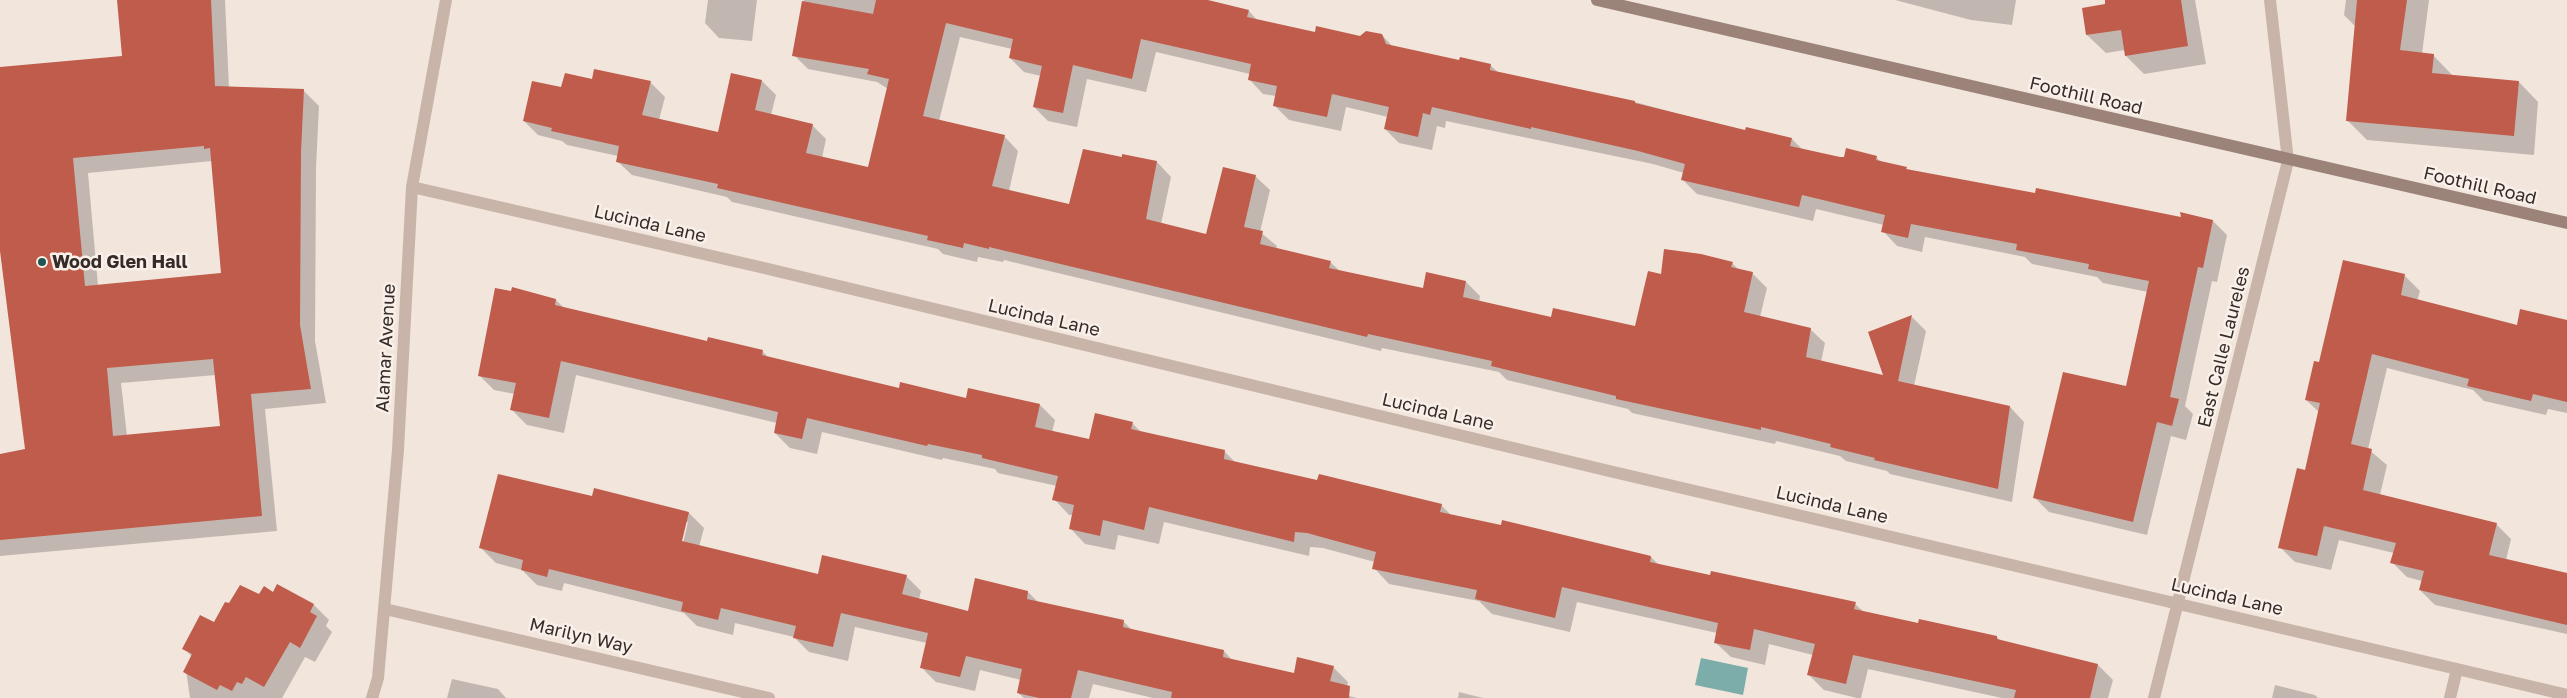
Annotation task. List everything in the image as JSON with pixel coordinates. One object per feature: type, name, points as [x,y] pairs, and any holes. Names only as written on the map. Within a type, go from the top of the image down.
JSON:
[{"type":"main road","name":"Foothill Road","points":[[1597,0],[2288,161],[2567,223]]},
{"type":"street","name":"Alamar Avenue","points":[[372,698],[378,678],[398,450],[412,187],[446,0]]},
{"type":"street","name":"East Calle Laureles","points":[[2154,698],[2288,161],[2270,0]]},
{"type":"street","name":"Lucinda Lane","points":[[412,187],[760,268],[1624,475],[2567,695]]},
{"type":"street","name":"Marilyn Way","points":[[385,609],[769,698]]},
{"type":"street","points":[[2450,698],[2457,669]]},
{"type":"water","points":[[1701,658],[1748,668],[1743,695],[1695,685]]},
{"type":"building","name":"Wood Glen Hall","points":[[117,0],[211,0],[215,86],[304,89],[301,152],[300,325],[311,389],[251,394],[262,516],[0,540],[0,454],[25,449],[0,251],[0,67],[122,56]],"holes":[[[204,146],[204,149],[210,148],[221,273],[85,286],[73,158]],[[213,359],[220,426],[113,436],[107,368]]]},
{"type":"building","points":[[876,0],[1208,0],[1249,10],[1247,17],[1315,32],[1316,26],[1360,36],[1366,31],[1382,34],[1386,44],[1459,60],[1460,57],[1491,64],[1490,70],[1635,101],[1635,103],[1745,130],[1746,127],[1792,138],[1790,146],[1840,157],[1844,157],[1846,148],[1877,156],[1876,160],[1907,167],[1906,169],[2035,193],[2036,188],[2181,217],[2180,212],[2213,220],[2203,268],[2198,267],[2170,397],[2179,399],[2172,426],[2157,422],[2133,522],[2033,498],[2063,372],[2126,386],[2149,281],[2088,269],[2089,264],[2016,250],[2017,244],[1911,224],[1908,238],[1881,232],[1885,215],[1802,195],[1799,207],[1681,180],[1685,164],[1638,151],[1432,107],[1430,115],[1423,113],[1418,137],[1384,129],[1389,107],[1332,94],[1327,117],[1273,106],[1277,86],[1248,80],[1251,64],[1141,39],[1132,79],[1073,65],[1063,113],[1033,107],[1042,66],[1009,58],[1013,39],[946,23],[923,116],[1005,135],[992,186],[1069,204],[1083,149],[1122,157],[1122,154],[1157,161],[1146,219],[1206,234],[1223,167],[1256,175],[1244,227],[1263,231],[1260,244],[1331,261],[1329,268],[1423,288],[1426,272],[1466,281],[1463,297],[1551,317],[1553,308],[1635,326],[1648,271],[1661,274],[1664,249],[1701,254],[1733,262],[1731,267],[1753,272],[1744,312],[1811,328],[1806,357],[1883,375],[1868,332],[1912,315],[1898,381],[2010,406],[1998,489],[1874,460],[1875,458],[1830,447],[1831,444],[1761,427],[1761,430],[1616,399],[1616,396],[1491,366],[1492,361],[1368,334],[1367,337],[989,247],[989,249],[964,243],[963,248],[927,240],[928,236],[717,188],[718,184],[616,162],[619,146],[551,131],[552,128],[523,121],[532,81],[561,87],[565,73],[592,79],[594,69],[651,81],[642,115],[718,132],[731,73],[762,80],[755,110],[813,124],[806,153],[868,167],[889,79],[867,74],[869,69],[792,56],[802,1],[873,14]]},
{"type":"building","points":[[2105,0],[2181,0],[2188,46],[2125,56],[2121,30],[2086,35],[2082,8],[2105,4]]},
{"type":"building","points":[[2357,0],[2407,0],[2400,50],[2434,54],[2432,73],[2519,81],[2514,136],[2346,121]]},
{"type":"building","points":[[2343,260],[2405,274],[2401,295],[2517,325],[2520,309],[2567,320],[2567,402],[2533,394],[2531,401],[2467,386],[2469,379],[2372,354],[2351,444],[2372,449],[2363,490],[2497,523],[2489,555],[2567,573],[2567,625],[2419,590],[2424,571],[2390,563],[2396,543],[2324,526],[2317,556],[2278,548],[2297,468],[2305,470],[2320,403],[2305,400],[2314,361],[2319,362]]},
{"type":"building","points":[[512,287],[556,299],[555,305],[707,341],[708,337],[763,350],[762,355],[899,388],[900,382],[966,398],[968,388],[1040,404],[1035,427],[1089,439],[1095,413],[1133,422],[1131,429],[1225,450],[1224,459],[1317,480],[1319,474],[1442,504],[1440,512],[1501,525],[1502,520],[1651,556],[1650,562],[1710,575],[1711,571],[1856,602],[1854,609],[1918,623],[1919,619],[1997,636],[1997,639],[2098,664],[2090,698],[2014,698],[2016,690],[1853,655],[1846,684],[1807,675],[1815,644],[1754,629],[1750,650],[1714,643],[1718,623],[1562,587],[1555,618],[1475,599],[1477,590],[1372,569],[1376,552],[1307,533],[1295,532],[1294,542],[1149,507],[1144,530],[1103,520],[1100,536],[1069,529],[1074,505],[1052,500],[1058,476],[982,458],[982,455],[928,444],[927,446],[807,418],[802,439],[774,433],[778,412],[561,361],[549,418],[510,410],[516,383],[478,376],[495,288],[511,291]]},
{"type":"building","points":[[498,474],[592,496],[594,488],[689,512],[682,541],[818,574],[822,555],[907,575],[902,594],[968,611],[975,578],[1028,591],[1027,599],[1124,620],[1123,627],[1224,650],[1223,657],[1294,673],[1297,657],[1334,666],[1330,681],[1350,686],[1349,698],[1171,698],[1172,692],[1078,670],[1071,698],[1039,698],[1017,693],[1022,669],[966,656],[960,677],[920,668],[928,633],[841,613],[833,647],[793,638],[796,626],[721,608],[718,620],[681,611],[683,602],[549,569],[547,577],[521,570],[523,560],[479,548]]},
{"type":"building","points":[[277,584],[314,604],[310,612],[317,616],[300,648],[290,642],[264,687],[246,677],[242,684],[237,682],[232,691],[220,685],[217,690],[183,672],[192,654],[182,649],[200,615],[214,622],[225,602],[229,603],[240,585],[259,594],[264,586],[273,592]]},
{"type":"place","name":"Wood Glen Hall","points":[[42,262]]}]
